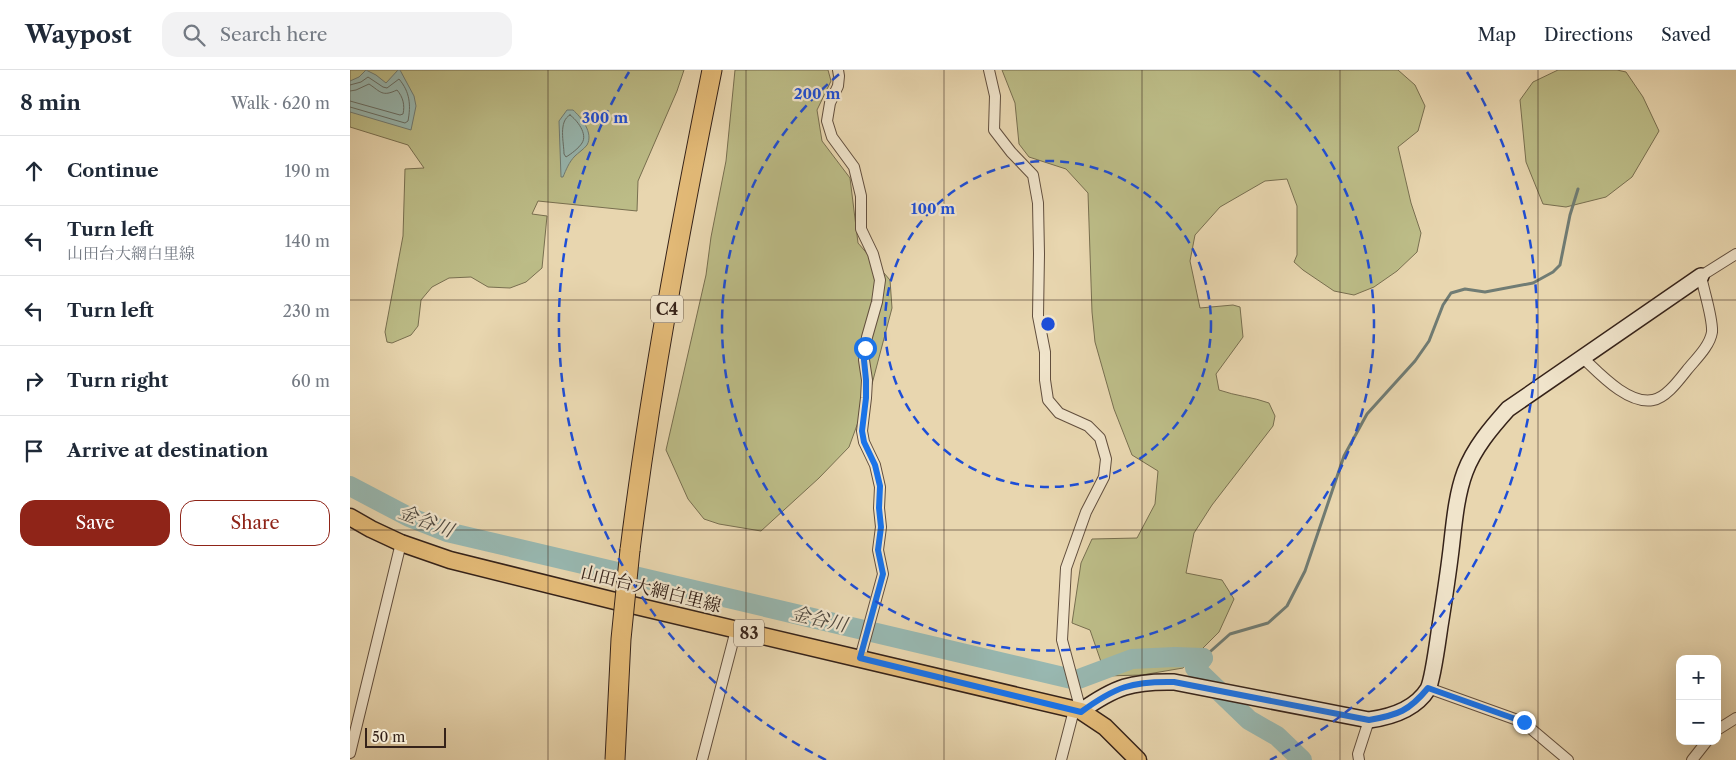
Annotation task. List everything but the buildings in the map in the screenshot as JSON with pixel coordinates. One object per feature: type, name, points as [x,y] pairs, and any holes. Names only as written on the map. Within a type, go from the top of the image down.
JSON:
[{"type":"highway","name":"C4","points":[[615,760],[621,639],[641,466],[680,232],[712,70]]},
{"type":"main road","name":"山田台大網白里線","points":[[350,517],[401,543],[450,560],[1077,711],[1105,727],[1138,760]]},
{"type":"street","points":[[838,70],[840,76],[838,86],[830,103],[827,120],[832,137],[854,167],[861,196],[861,229],[873,254],[880,280],[877,302],[867,337],[864,360],[866,398],[862,431],[864,442],[875,465],[880,486],[879,508],[881,527],[878,550],[883,574],[860,658]]},
{"type":"street","points":[[988,70],[995,96],[994,130],[1011,152],[1033,175],[1038,204],[1038,316],[1046,352],[1044,380],[1048,400],[1059,413],[1088,426],[1100,438],[1106,459],[1104,478],[1086,512],[1066,568],[1062,640],[1077,711],[1061,760]]},
{"type":"street","points":[[1077,711],[1118,688],[1150,682],[1166,682],[1369,720],[1390,717],[1405,710],[1420,698],[1428,688],[1437,646],[1455,516],[1465,472],[1477,448],[1489,431],[1508,409],[1736,254]]},
{"type":"street","points":[[1583,358],[1619,390],[1639,399],[1653,400],[1671,390],[1705,348],[1712,333],[1702,276]]},
{"type":"street","points":[[350,753],[401,543]]},
{"type":"street","points":[[702,760],[736,630]]},
{"type":"street","points":[[1428,688],[1524,722],[1568,760]]},
{"type":"street","points":[[1721,727],[1736,718]]},
{"type":"street","points":[[1359,760],[1358,754],[1369,720]]},
{"type":"street","points":[[1692,760],[1704,745]]},
{"type":"green space","points":[[350,70],[684,70],[677,91],[638,181],[637,211],[538,201],[532,214],[547,216],[542,268],[526,282],[510,288],[488,287],[471,277],[449,278],[432,287],[421,300],[418,326],[411,335],[392,343],[387,342],[385,332],[403,236],[405,169],[424,168],[408,145],[350,127]]},
{"type":"green space","points":[[735,70],[828,70],[831,81],[817,110],[822,141],[850,178],[858,243],[890,280],[892,308],[872,384],[849,447],[819,478],[761,531],[719,524],[704,519],[688,499],[666,450],[706,275],[711,237],[726,161]]},
{"type":"green space","points":[[1002,70],[1398,70],[1415,85],[1425,106],[1418,131],[1398,147],[1411,203],[1421,233],[1417,252],[1397,271],[1374,287],[1354,295],[1334,291],[1294,262],[1297,255],[1297,206],[1287,179],[1265,181],[1220,207],[1195,235],[1190,261],[1200,308],[1233,305],[1240,307],[1243,337],[1216,374],[1219,390],[1269,403],[1275,416],[1273,426],[1212,505],[1194,533],[1186,573],[1222,580],[1234,599],[1219,632],[1183,668],[1142,675],[1106,676],[1090,630],[1072,623],[1081,563],[1092,539],[1137,538],[1155,504],[1158,471],[1132,455],[1114,409],[1095,342],[1092,312],[1088,193],[1066,169],[1029,157],[1019,144],[1015,103]]},
{"type":"green space","points":[[1558,70],[1617,70],[1626,72],[1643,97],[1659,131],[1632,177],[1606,197],[1566,207],[1543,204],[1526,162],[1520,100],[1533,82]]},
{"type":"water","points":[[366,70],[386,83],[400,70],[414,96],[416,106],[411,130],[350,112],[350,81],[359,77]]},
{"type":"water","points":[[567,110],[573,110],[583,121],[588,130],[589,140],[587,145],[573,158],[563,177],[561,177],[559,121]]},
{"type":"waterway","points":[[1203,658],[1230,634],[1268,623],[1287,606],[1305,571],[1344,456],[1367,414],[1415,361],[1429,341],[1443,305],[1451,293],[1465,289],[1485,292],[1533,283],[1553,272],[1560,265],[1570,215],[1578,189]]},
{"type":"waterway","name":"金谷川","points":[[350,486],[409,517],[447,532],[1076,680],[1132,659],[1203,658]]},
{"type":"waterway","name":"金谷川","points":[[1203,658],[1195,668],[1249,720],[1277,736],[1302,760]]},
{"type":"route","points":[[865,348],[866,398],[862,431],[864,442],[875,465],[880,486],[879,508],[881,527],[878,550],[883,574],[860,658],[1081,712],[1101,696],[1118,688],[1150,682],[1174,682],[1369,720],[1390,717],[1405,710],[1420,698],[1428,688],[1524,722]]}]
